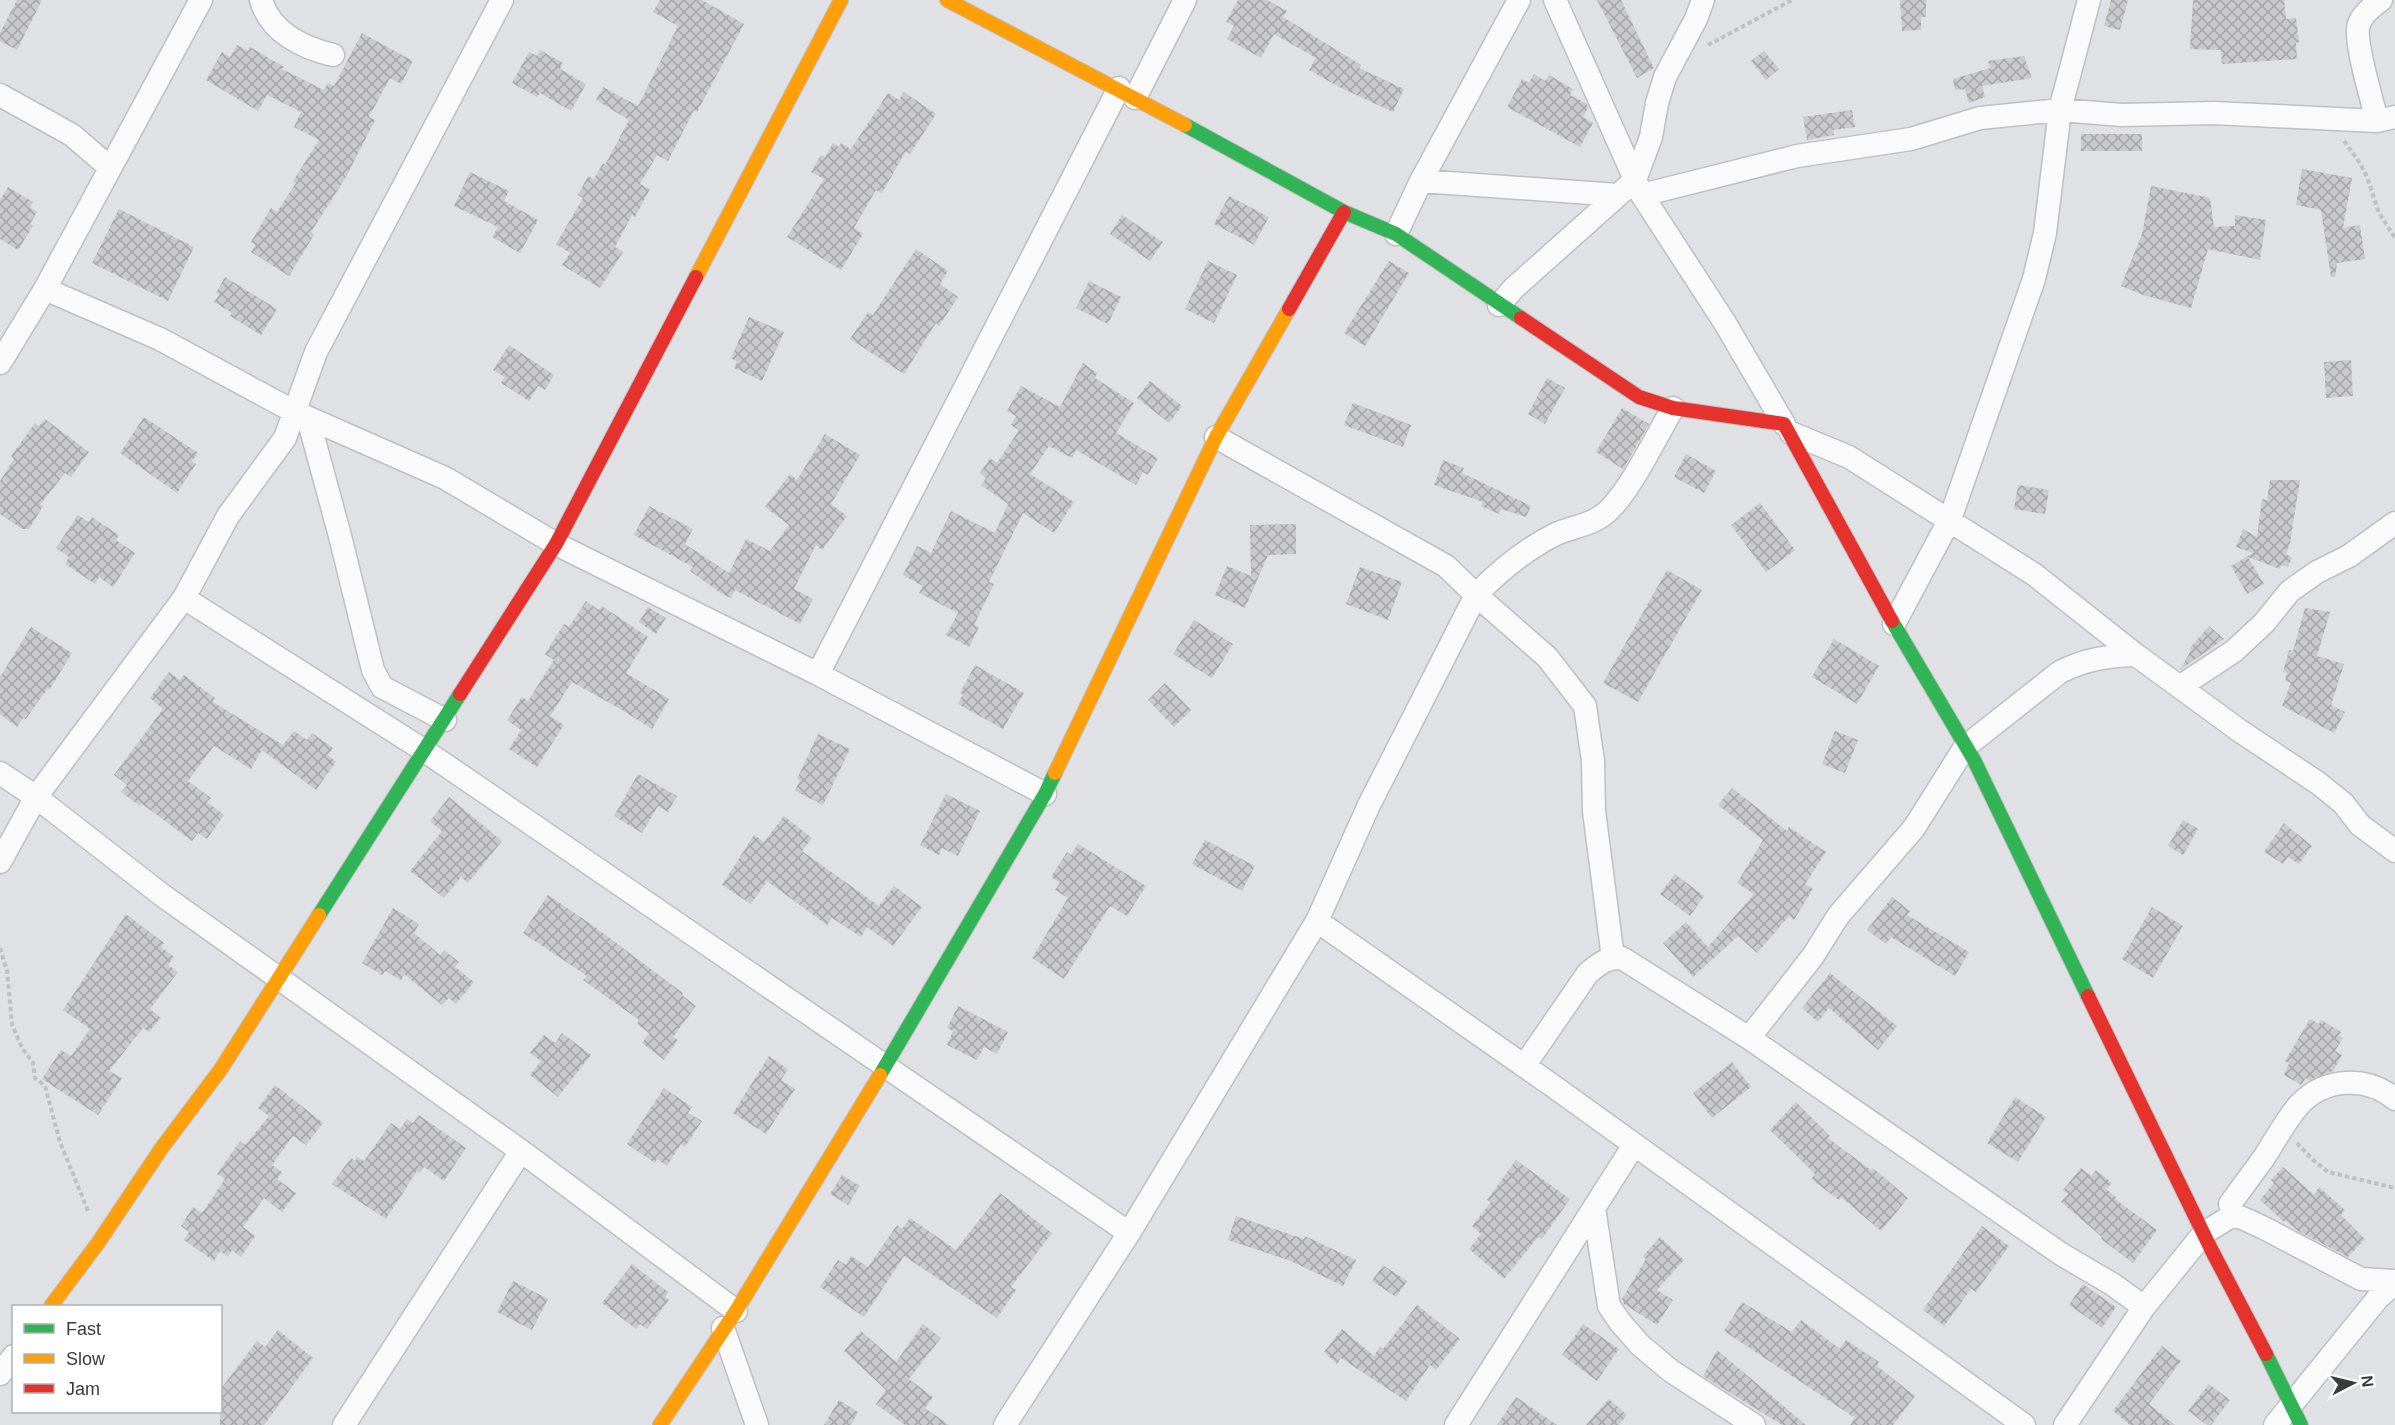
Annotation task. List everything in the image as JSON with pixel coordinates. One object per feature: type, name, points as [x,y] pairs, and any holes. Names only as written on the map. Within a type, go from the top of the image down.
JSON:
[{"type":"street","points":[[0,363],[45,289],[201,0]]},
{"type":"street","points":[[261,0],[264,13],[277,28],[314,51],[333,56]]},
{"type":"street","points":[[0,862],[36,797],[184,598],[228,516],[301,414],[316,352],[502,0]]},
{"type":"street","points":[[52,1305],[98,1243],[161,1149],[221,1069],[556,544],[841,0]]},
{"type":"street","points":[[947,0],[1127,93],[1344,212],[1396,234],[1639,397],[1673,408],[1787,428],[1849,457],[2036,575],[2136,655],[2240,731],[2318,783],[2343,803],[2360,825],[2395,851]]},
{"type":"street","points":[[818,674],[1127,93],[1185,0]]},
{"type":"street","points":[[1396,234],[1421,181],[1519,0]]},
{"type":"street","points":[[1555,0],[1639,187],[1725,323],[1787,428],[1894,624],[1965,747],[2301,1425]]},
{"type":"street","points":[[1639,187],[1657,104],[1672,64],[1696,19],[1703,0]]},
{"type":"street","points":[[1894,624],[1950,519],[2034,279],[2045,233],[2060,110],[2089,0]]},
{"type":"street","points":[[1499,305],[1514,288],[1618,195],[1639,187],[1797,156],[1911,139],[1980,118],[2060,110],[2147,116],[2214,113],[2326,120],[2386,119],[2358,41],[2359,24],[2372,6],[2381,0]]},
{"type":"street","points":[[0,95],[72,135],[109,167]]},
{"type":"street","points":[[1421,181],[1618,195]]},
{"type":"street","points":[[660,1425],[730,1319],[886,1065],[1045,794],[1216,437],[1344,212]]},
{"type":"street","points":[[45,289],[160,339],[301,414],[445,478],[556,544],[818,674],[1045,794]]},
{"type":"street","points":[[1005,1425],[1129,1233],[1317,921],[1369,805],[1476,595],[1493,577],[1524,553],[1557,534],[1593,522],[1610,510],[1624,492],[1673,408]]},
{"type":"street","points":[[301,414],[340,536],[373,670],[382,687],[445,720]]},
{"type":"street","points":[[1216,437],[1446,566],[1547,657],[1585,706],[1593,761],[1594,811],[1613,958]]},
{"type":"street","points":[[2181,686],[2234,651],[2264,623],[2290,591],[2318,572],[2349,556],[2395,523]]},
{"type":"street","points":[[184,598],[425,751],[1129,1233]]},
{"type":"street","points":[[1749,1038],[1813,956],[1838,916],[1914,828],[1965,747],[2060,672],[2073,665],[2102,657],[2136,655]]},
{"type":"street","points":[[0,773],[36,797],[162,895],[521,1151],[730,1319],[757,1425]]},
{"type":"street","points":[[1317,921],[1524,1066],[2024,1425]]},
{"type":"street","points":[[1524,1066],[1588,973],[1600,963],[1613,958],[1622,958],[1749,1038],[2061,1254],[2112,1284],[2144,1307]]},
{"type":"street","points":[[2230,1204],[2300,1104],[2321,1089],[2337,1083],[2360,1082],[2393,1096]]},
{"type":"street","points":[[1456,1425],[1634,1145]]},
{"type":"street","points":[[344,1425],[521,1151]]},
{"type":"street","points":[[1594,1208],[1609,1306],[1620,1322],[1640,1345],[1671,1371],[1754,1425]]},
{"type":"street","points":[[2065,1425],[2144,1307],[2204,1233],[2230,1217],[2240,1217],[2361,1279],[2395,1282]]},
{"type":"street","points":[[2275,1425],[2378,1298],[2395,1282]]},
{"type":"street","points":[[0,1374],[12,1359]]},
{"type":"path","points":[[1672,64],[1792,0]]},
{"type":"path","points":[[2326,120],[2360,163],[2379,213],[2395,238]]},
{"type":"path","points":[[0,948],[7,971],[12,1024],[22,1048],[33,1064],[35,1078],[45,1086],[60,1142],[70,1163],[98,1243]]},
{"type":"path","points":[[2283,1127],[2312,1159],[2328,1172],[2395,1188]]},
{"type":"building","points":[[17,0],[42,0],[17,50],[0,41],[0,33]]},
{"type":"building","points":[[660,0],[702,0],[744,24],[697,112],[694,110],[668,161],[657,155],[640,184],[650,189],[635,217],[632,215],[615,247],[623,252],[600,288],[562,265],[570,253],[556,244],[583,198],[578,195],[588,176],[594,179],[603,163],[605,165],[629,120],[596,100],[603,87],[638,106],[678,26],[653,12]]},
{"type":"building","points":[[1238,0],[1267,0],[1287,11],[1283,17],[1361,65],[1359,68],[1404,89],[1393,112],[1309,70],[1316,58],[1274,34],[1261,58],[1227,39],[1234,26],[1226,22]]},
{"type":"building","points":[[1597,0],[1621,0],[1654,68],[1637,78]]},
{"type":"building","points":[[1900,0],[1926,0],[1926,17],[1921,17],[1921,30],[1902,31]]},
{"type":"building","points":[[2111,0],[2128,0],[2120,30],[2104,26]]},
{"type":"building","points":[[2193,0],[2284,0],[2286,19],[2296,18],[2299,42],[2296,43],[2297,59],[2222,64],[2221,50],[2190,49]]},
{"type":"building","points":[[362,33],[413,61],[401,84],[390,78],[369,117],[375,120],[346,177],[311,232],[314,235],[289,276],[251,252],[255,245],[251,242],[271,208],[277,212],[319,140],[294,127],[301,112],[267,95],[258,111],[206,80],[222,52],[230,57],[237,45],[248,51],[250,47],[284,67],[282,69],[324,90],[328,83],[334,86]]},
{"type":"building","points":[[540,50],[563,63],[560,69],[586,84],[571,111],[540,93],[537,97],[512,83],[529,52],[537,56]]},
{"type":"building","points":[[1764,51],[1779,69],[1766,80],[1751,61]]},
{"type":"building","points":[[2024,56],[2032,78],[1982,86],[1985,97],[1969,103],[1965,89],[1955,90],[1953,79],[1990,68],[1988,61]]},
{"type":"building","points":[[1534,74],[1545,81],[1549,75],[1573,89],[1570,95],[1587,104],[1588,108],[1583,117],[1593,123],[1580,147],[1507,107],[1522,79],[1529,83]]},
{"type":"building","points":[[904,92],[936,114],[910,154],[906,151],[882,193],[876,190],[854,228],[863,234],[841,270],[787,237],[824,179],[811,172],[821,155],[825,157],[833,143],[839,147],[841,143],[851,149],[888,93],[899,100]]},
{"type":"building","points":[[1852,110],[1855,127],[1833,130],[1834,135],[1807,140],[1803,117]]},
{"type":"building","points":[[2081,134],[2142,134],[2142,151],[2081,151]]},
{"type":"building","points":[[2302,169],[2352,178],[2343,228],[2360,225],[2365,259],[2337,263],[2335,277],[2331,277],[2321,210],[2296,205]]},
{"type":"building","points":[[470,172],[509,191],[504,201],[538,220],[520,253],[492,237],[498,227],[454,206]]},
{"type":"building","points":[[2151,186],[2210,198],[2214,227],[2235,226],[2235,215],[2266,220],[2260,260],[2208,249],[2191,308],[2143,295],[2121,286],[2142,234]]},
{"type":"building","points":[[8,187],[33,202],[30,208],[37,212],[30,224],[33,226],[18,250],[0,239],[0,200]]},
{"type":"building","points":[[1229,196],[1269,217],[1254,245],[1214,224]]},
{"type":"building","points":[[119,209],[194,247],[168,301],[92,263]]},
{"type":"building","points":[[1122,215],[1163,242],[1150,261],[1110,234]]},
{"type":"building","points":[[916,249],[948,271],[940,284],[958,297],[939,326],[936,323],[904,374],[850,339],[868,312],[873,315]]},
{"type":"building","points":[[1208,261],[1237,275],[1214,323],[1185,309]]},
{"type":"building","points":[[1389,261],[1409,273],[1365,346],[1344,333]]},
{"type":"building","points":[[225,277],[277,309],[261,335],[230,316],[232,313],[214,302]]},
{"type":"building","points":[[1089,281],[1121,297],[1108,324],[1076,308]]},
{"type":"building","points":[[749,317],[784,332],[762,381],[734,368],[737,362],[731,358]]},
{"type":"building","points":[[509,345],[554,375],[545,390],[538,386],[529,401],[501,383],[505,377],[493,370]]},
{"type":"building","points":[[2351,360],[2353,396],[2326,398],[2324,362]]},
{"type":"building","points":[[1083,363],[1097,373],[1095,378],[1134,403],[1116,433],[1158,458],[1148,475],[1143,472],[1136,485],[1076,450],[1072,458],[1049,446],[1030,474],[1074,502],[1054,533],[1023,513],[989,582],[994,584],[974,625],[979,627],[969,647],[946,635],[958,613],[919,593],[923,586],[903,575],[917,546],[931,553],[951,511],[995,533],[1008,504],[981,485],[986,478],[980,473],[990,458],[997,463],[1019,430],[1011,425],[1016,416],[1007,411],[1021,386],[1060,407]]},
{"type":"building","points":[[1547,378],[1565,388],[1545,424],[1528,414]]},
{"type":"building","points":[[1150,381],[1182,406],[1169,423],[1137,398]]},
{"type":"building","points":[[1353,403],[1411,425],[1403,447],[1344,425]]},
{"type":"building","points":[[1622,408],[1649,424],[1623,469],[1596,452]]},
{"type":"building","points":[[144,417],[198,453],[192,461],[196,464],[177,493],[120,453]]},
{"type":"building","points":[[45,419],[89,452],[71,477],[65,473],[40,505],[43,506],[29,529],[22,529],[0,514],[0,481],[14,459],[11,456],[35,423],[39,426]]},
{"type":"building","points":[[825,434],[860,455],[831,504],[847,516],[822,550],[816,545],[794,589],[813,599],[800,624],[735,590],[731,598],[722,594],[690,571],[693,567],[634,535],[649,506],[693,529],[685,544],[729,573],[746,539],[770,551],[789,525],[765,507],[790,474],[797,480]]},
{"type":"building","points":[[1686,454],[1716,471],[1704,493],[1674,477]]},
{"type":"building","points":[[1443,460],[1464,468],[1462,473],[1531,506],[1526,517],[1501,509],[1499,514],[1481,506],[1483,502],[1434,485]]},
{"type":"building","points":[[2270,480],[2300,480],[2290,543],[2286,554],[2292,558],[2288,567],[2281,565],[2280,569],[2248,557],[2264,584],[2247,594],[2231,566],[2253,553],[2236,547],[2243,529],[2257,537],[2262,499],[2267,500]]},
{"type":"building","points":[[2018,485],[2049,490],[2045,514],[2014,509]]},
{"type":"building","points":[[1760,503],[1795,550],[1766,572],[1731,525]]},
{"type":"building","points":[[78,515],[89,522],[92,517],[119,535],[116,540],[135,553],[113,587],[99,577],[95,584],[65,564],[69,557],[56,548]]},
{"type":"building","points":[[1296,524],[1296,554],[1268,555],[1245,608],[1215,595],[1227,566],[1251,576],[1250,525]]},
{"type":"building","points":[[1360,567],[1402,582],[1388,620],[1346,604]]},
{"type":"building","points":[[1667,570],[1702,590],[1638,702],[1603,683]]},
{"type":"building","points":[[586,601],[599,610],[602,606],[648,637],[626,673],[669,699],[652,729],[572,682],[550,716],[564,725],[537,767],[509,749],[521,730],[507,720],[522,697],[528,701],[554,660],[545,654],[564,624],[569,627]]},
{"type":"building","points":[[648,607],[666,618],[656,634],[639,622]]},
{"type":"building","points":[[2305,608],[2330,612],[2317,656],[2344,664],[2331,705],[2345,712],[2334,733],[2282,706],[2291,683],[2285,681],[2287,673],[2283,672],[2289,650],[2293,651]]},
{"type":"building","points":[[1194,620],[1233,644],[1212,678],[1173,654]]},
{"type":"building","points":[[2209,626],[2224,639],[2180,670],[2191,650],[2189,649]]},
{"type":"building","points":[[31,627],[72,653],[50,689],[48,688],[26,719],[23,718],[17,727],[0,714],[0,677]]},
{"type":"building","points":[[1834,639],[1879,666],[1857,704],[1812,677]]},
{"type":"building","points":[[975,665],[1024,693],[1003,729],[958,704],[963,694],[960,693]]},
{"type":"building","points":[[169,672],[180,680],[184,675],[215,698],[213,702],[283,745],[294,731],[307,740],[312,733],[333,748],[328,755],[336,762],[316,790],[262,750],[251,769],[214,746],[188,781],[211,798],[207,802],[224,815],[207,839],[198,833],[192,841],[142,804],[140,806],[121,792],[127,785],[114,775],[163,709],[150,698]]},
{"type":"building","points":[[1165,683],[1191,710],[1174,727],[1148,700]]},
{"type":"building","points":[[1835,731],[1858,740],[1845,773],[1822,764]]},
{"type":"building","points":[[818,734],[850,749],[823,805],[795,791],[800,780],[797,779]]},
{"type":"building","points":[[638,774],[677,796],[668,812],[658,806],[642,833],[614,816]]},
{"type":"building","points":[[1732,788],[1787,831],[1789,827],[1826,852],[1805,884],[1813,889],[1794,920],[1789,916],[1757,953],[1738,936],[1693,977],[1663,943],[1686,922],[1708,947],[1754,894],[1737,883],[1763,840],[1718,805]]},
{"type":"building","points":[[946,794],[980,811],[958,856],[942,848],[939,855],[920,845]]},
{"type":"building","points":[[449,797],[502,841],[468,883],[461,877],[444,898],[410,871],[442,831],[430,821]]},
{"type":"building","points":[[784,816],[812,838],[802,851],[879,906],[894,886],[922,907],[893,946],[867,927],[861,937],[832,918],[827,925],[767,881],[751,904],[722,885],[754,835],[764,842]]},
{"type":"building","points":[[2183,820],[2198,829],[2183,855],[2168,846]]},
{"type":"building","points":[[2284,823],[2312,846],[2299,864],[2288,857],[2283,864],[2264,852]]},
{"type":"building","points":[[1205,840],[1255,866],[1242,891],[1192,864]]},
{"type":"building","points":[[1078,844],[1146,886],[1127,916],[1110,906],[1064,979],[1032,958],[1068,898],[1055,890],[1060,883],[1051,877],[1067,852],[1071,855]]},
{"type":"building","points":[[1675,874],[1704,896],[1690,916],[1660,894]]},
{"type":"building","points":[[548,895],[683,993],[682,995],[696,1006],[673,1037],[678,1040],[664,1060],[642,1043],[649,1033],[637,1024],[639,1020],[583,980],[587,976],[523,933]]},
{"type":"building","points":[[1892,897],[1910,911],[1907,915],[1969,952],[1955,976],[1891,937],[1886,944],[1867,930]]},
{"type":"building","points":[[2152,907],[2183,926],[2153,978],[2122,959]]},
{"type":"building","points":[[393,908],[419,924],[414,933],[440,955],[444,950],[459,962],[455,967],[474,982],[456,1004],[449,998],[442,1005],[404,974],[401,980],[385,971],[382,975],[362,963]]},
{"type":"building","points":[[126,914],[164,943],[161,947],[174,957],[168,965],[178,972],[150,1009],[161,1018],[149,1032],[143,1028],[109,1071],[122,1078],[98,1115],[42,1079],[61,1050],[71,1056],[90,1029],[63,1010]]},
{"type":"building","points":[[1830,973],[1897,1026],[1878,1050],[1829,1008],[1818,1022],[1802,1008]]},
{"type":"building","points":[[958,1006],[1008,1032],[997,1054],[984,1047],[977,1060],[947,1045],[953,1031],[947,1028]]},
{"type":"building","points":[[2310,1019],[2319,1024],[2321,1020],[2341,1032],[2339,1036],[2343,1038],[2335,1051],[2342,1055],[2333,1071],[2310,1080],[2306,1078],[2301,1085],[2284,1075],[2289,1063],[2285,1061]]},
{"type":"building","points":[[562,1033],[591,1055],[558,1097],[530,1075],[541,1061],[530,1053],[544,1035],[555,1043]]},
{"type":"building","points":[[769,1056],[788,1069],[781,1080],[795,1089],[766,1134],[733,1113]]},
{"type":"building","points":[[1732,1062],[1751,1087],[1712,1118],[1693,1093]]},
{"type":"building","points":[[275,1085],[323,1123],[306,1145],[293,1136],[272,1165],[282,1172],[277,1179],[296,1193],[282,1212],[264,1198],[243,1227],[255,1236],[241,1257],[232,1250],[228,1257],[220,1251],[214,1261],[184,1240],[189,1232],[181,1226],[193,1207],[202,1213],[225,1179],[217,1174],[240,1141],[245,1145],[269,1116],[258,1108]]},
{"type":"building","points":[[664,1088],[692,1107],[688,1113],[702,1121],[685,1147],[681,1144],[667,1166],[657,1159],[655,1163],[627,1144]]},
{"type":"building","points":[[2015,1097],[2046,1117],[2018,1162],[1987,1143]]},
{"type":"building","points":[[1796,1102],[1830,1136],[1828,1138],[1871,1170],[1873,1168],[1908,1198],[1881,1231],[1841,1197],[1839,1200],[1811,1179],[1815,1174],[1770,1130]]},
{"type":"building","points":[[419,1115],[466,1148],[444,1181],[424,1167],[420,1173],[417,1171],[386,1219],[332,1184],[351,1158],[355,1161],[357,1157],[364,1161],[391,1123],[400,1129],[407,1119],[413,1123]]},
{"type":"building","points":[[1516,1160],[1570,1199],[1542,1239],[1538,1237],[1504,1279],[1469,1249],[1481,1234],[1472,1226],[1491,1202],[1487,1200]]},
{"type":"building","points":[[2283,1167],[2314,1195],[2319,1187],[2345,1210],[2341,1215],[2365,1239],[2348,1257],[2298,1231],[2285,1220],[2284,1222],[2260,1200],[2274,1183],[2271,1180]]},
{"type":"building","points":[[2081,1168],[2091,1176],[2096,1170],[2112,1183],[2106,1189],[2116,1197],[2115,1199],[2157,1230],[2133,1263],[2101,1239],[2102,1237],[2061,1202],[2068,1194],[2063,1190]]},
{"type":"building","points":[[842,1175],[860,1186],[848,1205],[830,1194]]},
{"type":"building","points":[[1000,1193],[1052,1233],[1011,1287],[1016,1290],[997,1318],[904,1256],[864,1317],[820,1287],[838,1260],[846,1265],[851,1256],[868,1267],[897,1225],[902,1229],[910,1218],[956,1250]]},
{"type":"building","points":[[1236,1216],[1304,1239],[1305,1236],[1356,1260],[1343,1286],[1291,1261],[1228,1240]]},
{"type":"building","points":[[1982,1226],[2009,1246],[1976,1292],[1971,1289],[1944,1326],[1923,1310]]},
{"type":"building","points":[[1660,1237],[1684,1260],[1657,1290],[1673,1300],[1657,1325],[1624,1304],[1622,1299],[1646,1259],[1643,1256]]},
{"type":"building","points":[[632,1264],[668,1292],[665,1297],[669,1300],[647,1329],[640,1324],[636,1329],[602,1303]]},
{"type":"building","points":[[1383,1265],[1407,1281],[1396,1297],[1372,1281]]},
{"type":"building","points":[[513,1281],[548,1299],[532,1330],[497,1312]]},
{"type":"building","points":[[2083,1284],[2116,1307],[2102,1328],[2069,1305]]},
{"type":"building","points":[[1742,1302],[1792,1332],[1801,1320],[1840,1349],[1846,1340],[1879,1362],[1877,1366],[1915,1396],[1893,1425],[1850,1425],[1855,1418],[1724,1331]]},
{"type":"building","points":[[1417,1305],[1460,1339],[1436,1370],[1430,1365],[1406,1401],[1341,1358],[1337,1364],[1324,1352],[1342,1329],[1374,1356],[1380,1346],[1383,1349]]},
{"type":"building","points":[[923,1324],[941,1338],[909,1379],[933,1397],[925,1408],[949,1425],[905,1425],[876,1404],[886,1390],[844,1351],[861,1331],[896,1362]]},
{"type":"building","points":[[1583,1324],[1619,1349],[1597,1381],[1562,1355]]},
{"type":"building","points":[[278,1330],[313,1358],[264,1425],[220,1425],[222,1387],[257,1341],[265,1347]]},
{"type":"building","points":[[2162,1346],[2181,1361],[2149,1404],[2175,1425],[2130,1425],[2113,1411]]},
{"type":"building","points":[[1717,1350],[1806,1425],[1782,1425],[1703,1376]]},
{"type":"building","points":[[2209,1384],[2230,1400],[2211,1425],[2207,1425],[2188,1411]]},
{"type":"building","points":[[1516,1397],[1557,1425],[1497,1425]]},
{"type":"building","points":[[1609,1399],[1627,1415],[1619,1425],[1586,1425]]},
{"type":"building","points":[[839,1400],[858,1412],[851,1425],[824,1425]]},
{"type":"traffic: fast","points":[[1185,125],[1344,212],[1396,234],[1521,318]]},
{"type":"traffic: fast","points":[[1892,621],[1974,760],[2088,996]]},
{"type":"traffic: fast","points":[[319,915],[460,694]]},
{"type":"traffic: fast","points":[[880,1075],[1045,794],[1055,773]]},
{"type":"traffic: fast","points":[[2266,1354],[2301,1425]]},
{"type":"traffic: slow","points":[[696,277],[841,0]]},
{"type":"traffic: slow","points":[[947,0],[1185,125]]},
{"type":"traffic: slow","points":[[1055,773],[1216,437],[1289,309]]},
{"type":"traffic: slow","points":[[52,1305],[98,1243],[161,1149],[221,1069],[319,915]]},
{"type":"traffic: slow","points":[[660,1425],[736,1311],[880,1075]]},
{"type":"traffic: jam","points":[[1289,309],[1344,212]]},
{"type":"traffic: jam","points":[[460,694],[556,544],[696,277]]},
{"type":"traffic: jam","points":[[1521,318],[1639,397],[1673,408],[1784,424],[1892,621]]},
{"type":"traffic: jam","points":[[2088,996],[2211,1249],[2266,1354]]}]
